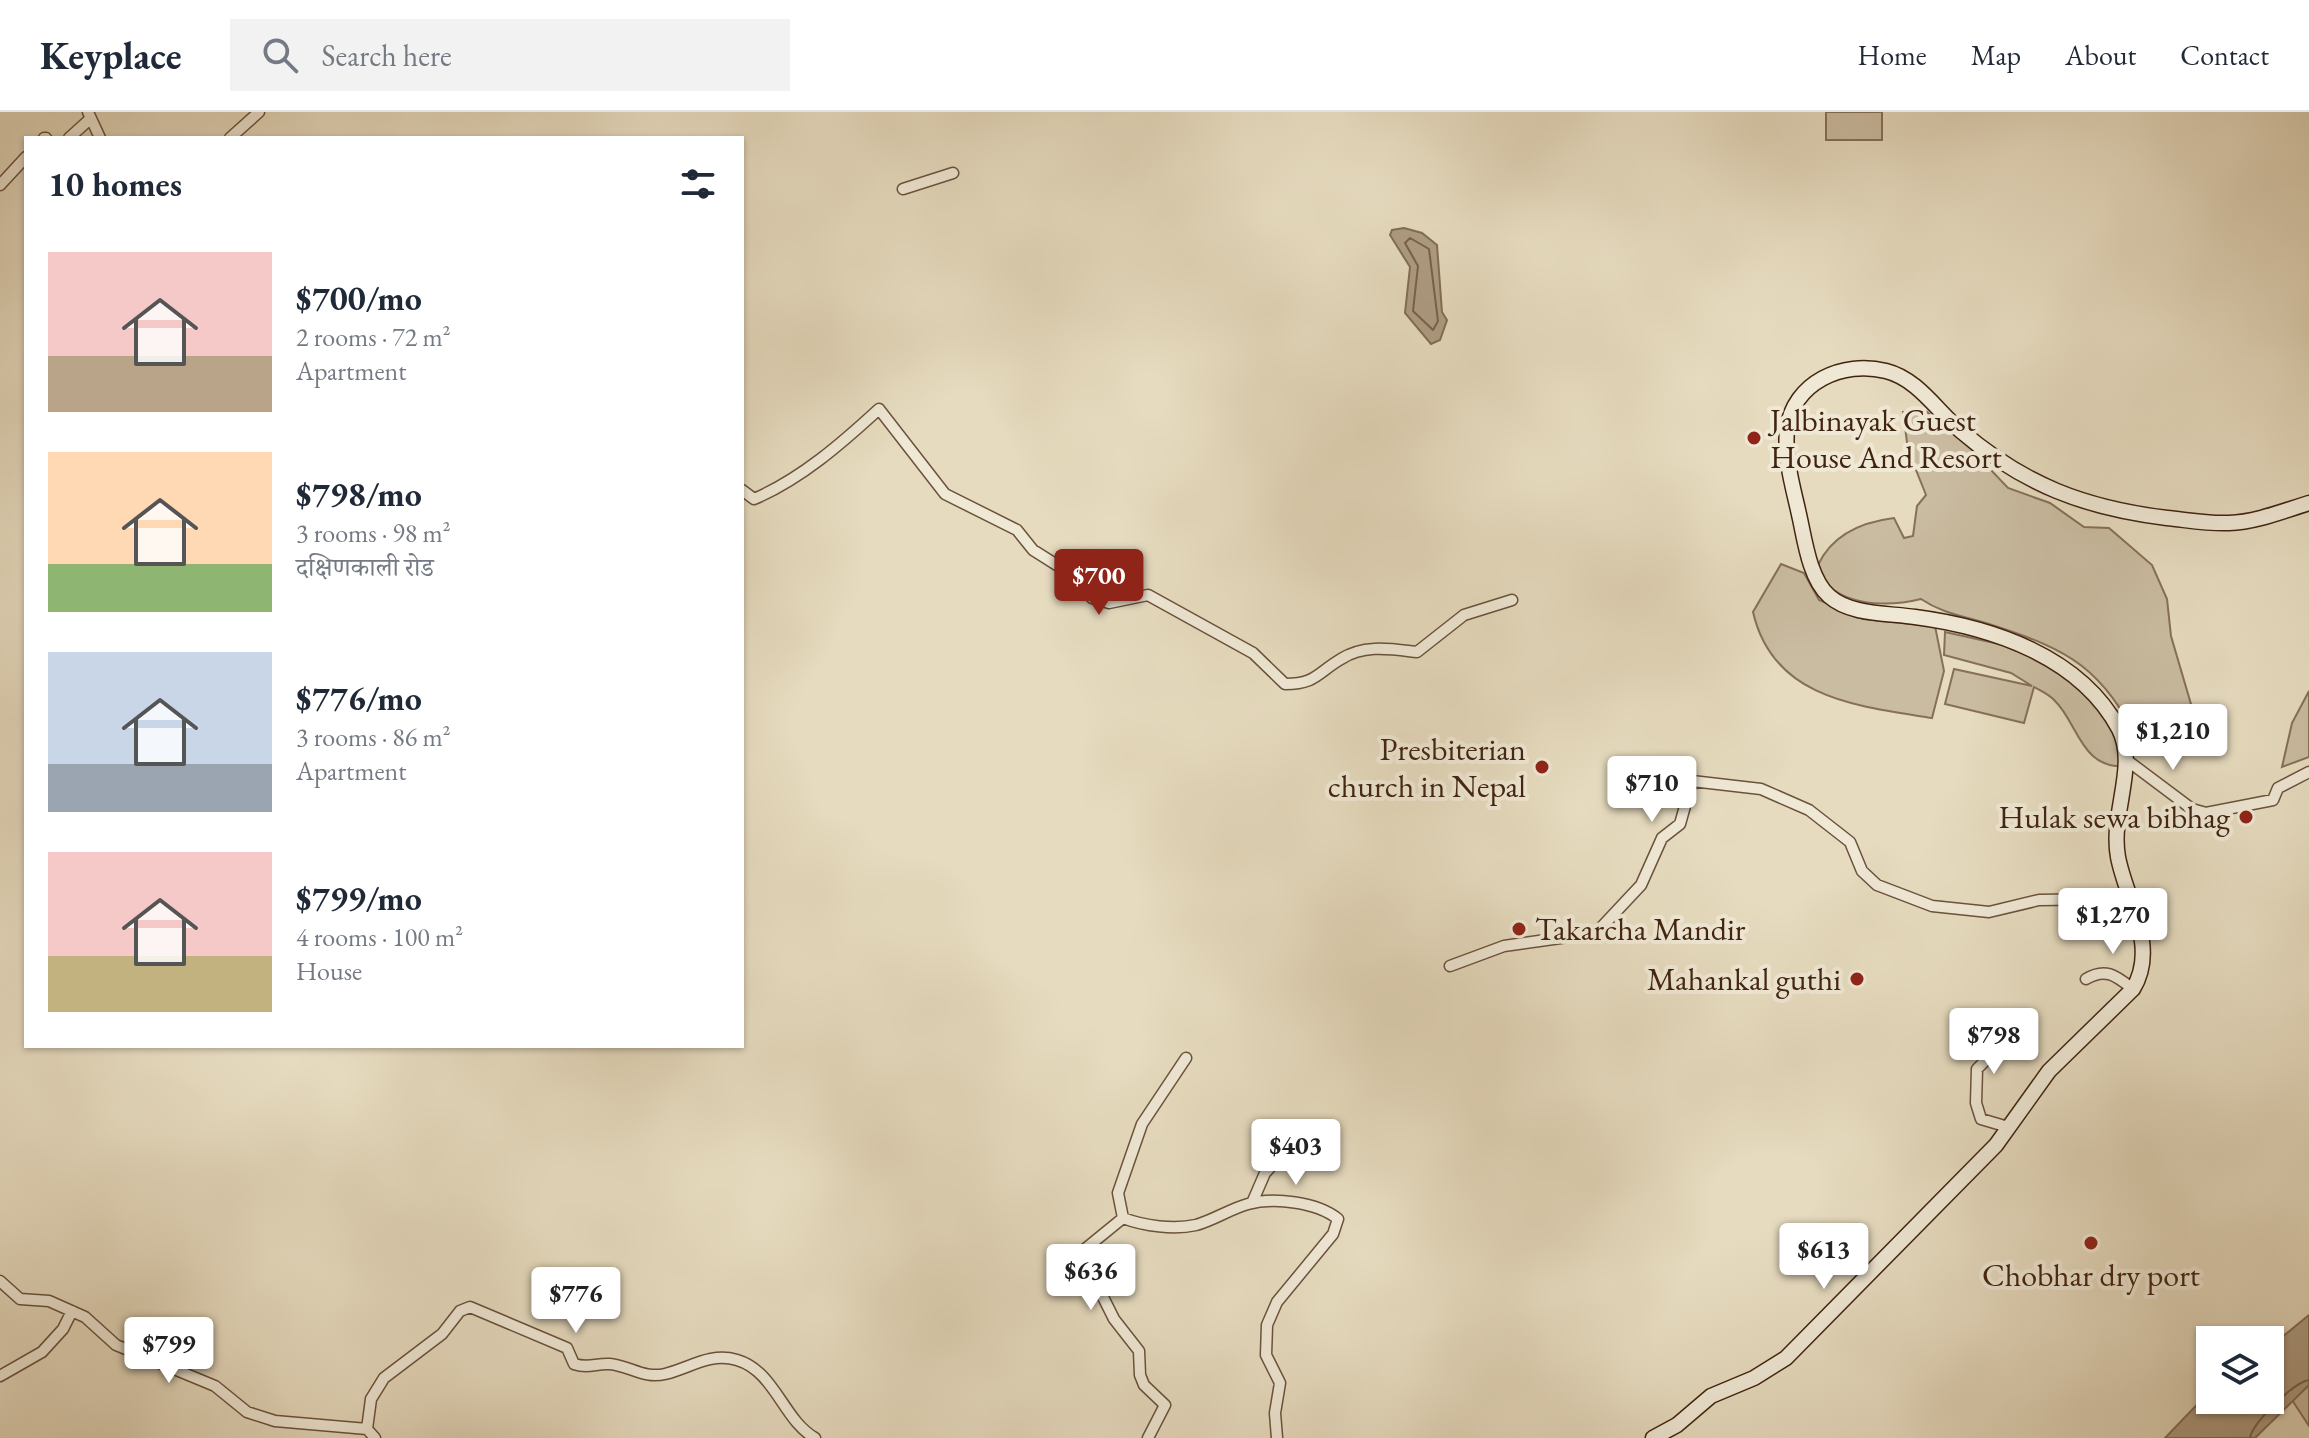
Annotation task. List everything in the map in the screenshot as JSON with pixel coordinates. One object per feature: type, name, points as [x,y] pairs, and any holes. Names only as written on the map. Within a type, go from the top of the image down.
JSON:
[{"type":"main road","points":[[1653,1438],[1677,1425],[1711,1396],[1754,1378],[1786,1358],[1996,1145],[2049,1071],[2133,989],[2139,979],[2142,959],[2131,893],[2118,859],[2116,830],[2123,770],[2128,761],[2119,730],[2085,685],[2024,645],[1961,627],[1851,608],[1828,595],[1812,564],[1787,457],[1792,409],[1803,394],[1830,374],[1848,368],[1888,371],[1917,388],[1959,430],[2019,475],[2058,495],[2119,511],[2228,523],[2256,519],[2309,503]]},
{"type":"street","points":[[232,136],[259,112]]},
{"type":"street","points":[[71,136],[89,116],[99,136]]},
{"type":"street","points":[[0,185],[24,159]]},
{"type":"street","points":[[903,189],[953,173]]},
{"type":"street","points":[[744,492],[754,499],[780,488],[849,437],[879,409],[945,494],[1017,530],[1033,550],[1071,574],[1092,598],[1109,603],[1148,595],[1253,653],[1285,684],[1314,681],[1343,657],[1374,648],[1417,652],[1464,615],[1512,600]]},
{"type":"street","points":[[2128,761],[2192,809],[2206,813],[2273,800],[2278,788],[2309,772]]},
{"type":"street","points":[[1450,966],[1504,946],[1596,933],[1641,885],[1662,838],[1680,824],[1692,781],[1761,789],[1809,810],[1850,842],[1862,871],[1877,885],[1932,906],[1989,912],[2039,900],[2107,899],[2131,893]]},
{"type":"street","points":[[2086,979],[2099,972],[2107,972],[2133,989]]},
{"type":"street","points":[[1995,1033],[1994,1052],[1977,1069],[1977,1109],[1981,1119],[2008,1127]]},
{"type":"street","points":[[1123,1218],[1118,1193],[1137,1136],[1153,1105],[1186,1058]]},
{"type":"street","points":[[1252,1203],[1265,1173],[1277,1160]]},
{"type":"street","points":[[1123,1218],[1161,1226],[1195,1225],[1252,1203],[1306,1205],[1320,1208],[1338,1219],[1333,1234],[1277,1302],[1267,1325],[1266,1355],[1280,1383],[1275,1413],[1277,1438]]},
{"type":"street","points":[[1123,1218],[1085,1249],[1078,1266],[1098,1287],[1114,1319],[1139,1351],[1140,1375],[1144,1385],[1165,1405],[1148,1438]]},
{"type":"street","points":[[0,1281],[20,1299],[49,1301],[85,1317],[116,1345],[215,1386],[247,1412],[275,1421],[367,1429],[375,1438]]},
{"type":"street","points":[[367,1429],[371,1399],[384,1378],[442,1334],[460,1311],[470,1307],[567,1348],[574,1364],[588,1369],[610,1364],[643,1375],[663,1375],[708,1358],[736,1359],[764,1378],[805,1432],[815,1438]]},
{"type":"street","points":[[0,1376],[42,1352],[63,1329],[72,1311]]},
{"type":"shaded area","points":[[1826,112],[1882,112],[1882,140],[1826,140]]},
{"type":"shaded area","points":[[1926,411],[1971,449],[2008,488],[2050,503],[2084,527],[2109,528],[2152,565],[2167,599],[2171,636],[2193,711],[2153,728],[2142,746],[2112,697],[2097,680],[2081,666],[2042,643],[1946,611],[1921,599],[1874,603],[1839,594],[1830,587],[1818,565],[1831,546],[1849,532],[1894,518],[1904,538],[1913,536],[1917,506],[1926,495],[1908,450],[1903,412]]},
{"type":"shaded area","points":[[1781,564],[1804,573],[1819,600],[1863,619],[1935,626],[1944,671],[1932,718],[1875,709],[1822,693],[1799,681],[1779,664],[1763,641],[1753,612]]},
{"type":"shaded area","points":[[1945,632],[2017,648],[2051,662],[2101,700],[2126,766],[2099,761],[2082,743],[2063,710],[2048,695],[2034,687],[2024,723],[1945,704],[1954,669],[2032,686],[2011,673],[1944,655]]},
{"type":"shaded area","points":[[2309,691],[2309,757],[2282,767],[2292,723]]},
{"type":"shaded area","points":[[2309,1385],[2309,1426],[2292,1400]]},
{"type":"water","points":[[1404,228],[1422,233],[1437,245],[1442,312],[1447,320],[1440,340],[1431,344],[1405,313],[1410,267],[1390,235],[1392,230]]},
{"type":"water","points":[[2309,1315],[2309,1385],[2284,1410],[2284,1336]]},
{"type":"water","points":[[2196,1406],[2196,1414],[2279,1414],[2255,1438],[2165,1438]]},
{"type":"place","name":"Jalbinayak Guest House And Resort","points":[[1754,438]]},
{"type":"place","name":"Presbiterian church in Nepal","points":[[1542,767]]},
{"type":"place","name":"Hulak sewa bibhag","points":[[2246,817]]},
{"type":"place","name":"Takarcha Mandir","points":[[1519,929]]},
{"type":"place","name":"Mahankal guthi","points":[[1857,979]]},
{"type":"place","name":"Chobhar dry port","points":[[2091,1243]]}]
